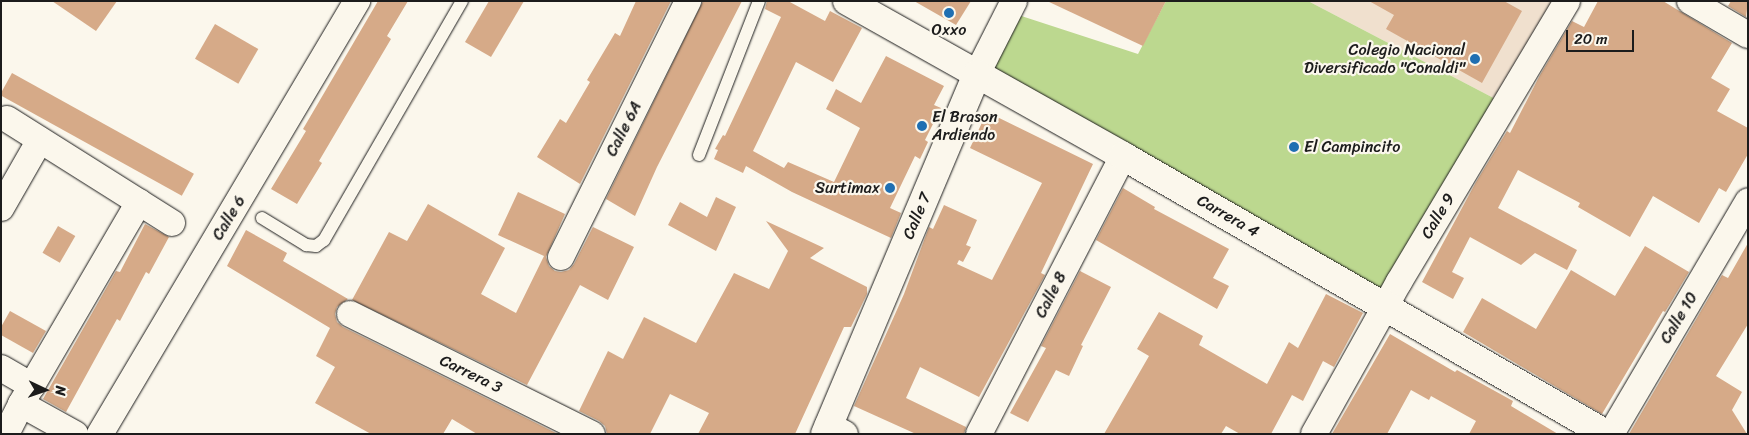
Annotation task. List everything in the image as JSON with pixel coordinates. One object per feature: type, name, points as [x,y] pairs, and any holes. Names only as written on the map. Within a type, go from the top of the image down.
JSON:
[{"type":"street","name":"Calle 6","points":[[100,434],[357,1]]},
{"type":"street","name":"Calle 6A","points":[[561,257],[688,1]]},
{"type":"street","name":"Carrera 4","points":[[848,1],[1123,156],[1606,434]]},
{"type":"street","name":"Calle 7","points":[[833,431],[977,74],[1014,1]]},
{"type":"street","name":"Calle 9","points":[[1314,434],[1567,1]]},
{"type":"street","points":[[1690,1],[1748,35]]},
{"type":"street","points":[[7,119],[172,223]]},
{"type":"street","points":[[1,208],[40,140]]},
{"type":"street","name":"Calle 8","points":[[980,434],[1123,156]]},
{"type":"street","points":[[6,434],[26,395],[139,202]]},
{"type":"street","name":"Calle 10","points":[[1611,434],[1748,202]]},
{"type":"street","name":"Carrera 3","points":[[350,314],[592,434]]},
{"type":"street","points":[[1,368],[26,395],[75,434]]},
{"type":"lane","points":[[262,218],[306,245],[316,246],[324,240],[462,1]]},
{"type":"lane","points":[[699,155],[759,1]]},
{"type":"shaded area","name":"Colegio Nacional Diversificado \"Conaldi\"","points":[[1308,1],[1567,1],[1505,104]]},
{"type":"green space","name":"El Campincito","points":[[1166,1],[1308,1],[1505,104],[1386,308],[977,74],[1009,12],[1138,54]]},
{"type":"building","points":[[52,1],[117,1],[96,31]]},
{"type":"building","points":[[378,1],[408,1],[387,36],[391,39],[319,161],[322,163],[297,204],[271,189],[306,131],[303,129]]},
{"type":"building","points":[[489,1],[524,1],[491,57],[465,42]]},
{"type":"building","points":[[636,1],[671,1],[580,184],[537,157],[560,119],[566,123],[590,82],[587,80],[615,33],[620,36]]},
{"type":"building","points":[[703,1],[742,1],[657,167],[635,216],[606,199]]},
{"type":"building","points":[[767,1],[788,1],[825,21],[830,11],[862,28],[833,82],[796,62],[753,151],[784,168],[788,162],[834,182],[860,128],[826,109],[836,89],[861,103],[886,56],[944,86],[934,105],[941,108],[925,140],[928,142],[920,159],[915,156],[890,208],[901,213],[891,238],[792,192],[746,166],[743,173],[714,159],[718,150],[715,149],[723,135],[725,136],[781,17],[765,9]]},
{"type":"building","name":"Oxxo","points":[[914,1],[971,1],[956,25]]},
{"type":"building","points":[[1047,1],[1166,1],[1143,46]]},
{"type":"building","points":[[1369,1],[1504,1],[1522,11],[1482,83],[1386,29],[1394,15]]},
{"type":"building","points":[[1598,1],[1663,1],[1732,43],[1711,78],[1730,89],[1717,111],[1748,128],[1748,154],[1726,192],[1719,188],[1699,223],[1653,196],[1630,237],[1578,207],[1580,203],[1518,170],[1498,208],[1577,250],[1567,270],[1535,253],[1521,265],[1470,237],[1452,272],[1464,278],[1453,299],[1422,282],[1476,182],[1507,131],[1510,133],[1540,75],[1572,21],[1584,27]]},
{"type":"building","points":[[1731,1],[1748,1],[1746,17],[1728,6]]},
{"type":"building","points":[[215,24],[258,49],[238,84],[195,59]]},
{"type":"building","points":[[12,73],[194,174],[182,196],[1,95]]},
{"type":"building","points":[[987,112],[1093,164],[1041,273],[1045,275],[979,397],[920,367],[906,398],[966,427],[964,434],[916,434],[854,406],[904,294],[929,227],[933,229],[944,205],[977,220],[966,245],[971,247],[963,262],[959,260],[957,264],[992,280],[1042,183],[970,148]]},
{"type":"building","points":[[1123,188],[1155,207],[1154,209],[1229,249],[1213,278],[1229,286],[1217,309],[1096,240]]},
{"type":"building","points":[[518,192],[565,214],[546,257],[549,266],[555,271],[569,270],[593,227],[634,247],[608,300],[580,285],[527,385],[352,300],[389,232],[407,241],[428,204],[505,248],[481,294],[516,313],[544,256],[498,235]]},
{"type":"building","points":[[716,197],[736,207],[716,251],[668,225],[680,202],[707,217]]},
{"type":"building","points":[[766,221],[824,248],[810,258],[867,287],[867,294],[851,327],[844,327],[795,434],[698,434],[709,413],[670,394],[650,434],[607,434],[605,426],[599,421],[579,411],[608,351],[623,359],[644,317],[696,343],[734,273],[769,289],[788,251]]},
{"type":"building","points":[[145,224],[169,237],[149,274],[146,272],[120,321],[117,319],[66,412],[43,399],[116,271],[120,272]]},
{"type":"building","points":[[58,226],[75,236],[60,263],[43,253]]},
{"type":"building","points":[[246,230],[287,253],[283,261],[348,299],[337,307],[335,314],[337,322],[343,327],[558,434],[477,434],[452,419],[443,434],[371,434],[315,403],[335,367],[316,356],[330,328],[227,266]]},
{"type":"building","points":[[1748,243],[1748,324],[1716,376],[1742,392],[1732,410],[1747,434],[1629,434],[1722,275],[1728,278]]},
{"type":"building","points":[[1645,246],[1689,272],[1665,312],[1663,311],[1602,414],[1463,332],[1482,298],[1536,329],[1571,270],[1615,296]]},
{"type":"building","points":[[1080,271],[1111,287],[1081,345],[1083,346],[1069,376],[1056,370],[1028,422],[1010,413],[1046,348],[1041,346]]},
{"type":"building","points":[[1326,294],[1363,313],[1334,367],[1323,361],[1303,401],[1292,395],[1271,434],[1240,434],[1226,426],[1221,434],[1104,434],[1149,356],[1137,349],[1159,312],[1203,336],[1199,345],[1267,384],[1289,342],[1298,348]]},
{"type":"building","points":[[10,311],[46,331],[33,353],[1,335],[1,327]]},
{"type":"building","points":[[1390,334],[1455,372],[1457,370],[1513,401],[1511,406],[1558,434],[1469,434],[1476,421],[1431,396],[1429,400],[1411,390],[1387,434],[1332,434]]},
{"type":"place","name":"Oxxo","points":[[949,13]]},
{"type":"place","name":"Colegio Nacional Diversificado \"Conaldi\"","points":[[1475,59]]},
{"type":"place","name":"El Brason Ardiendo","points":[[922,126]]},
{"type":"place","name":"El Campincito","points":[[1294,147]]},
{"type":"place","name":"Surtimax","points":[[890,188]]}]
